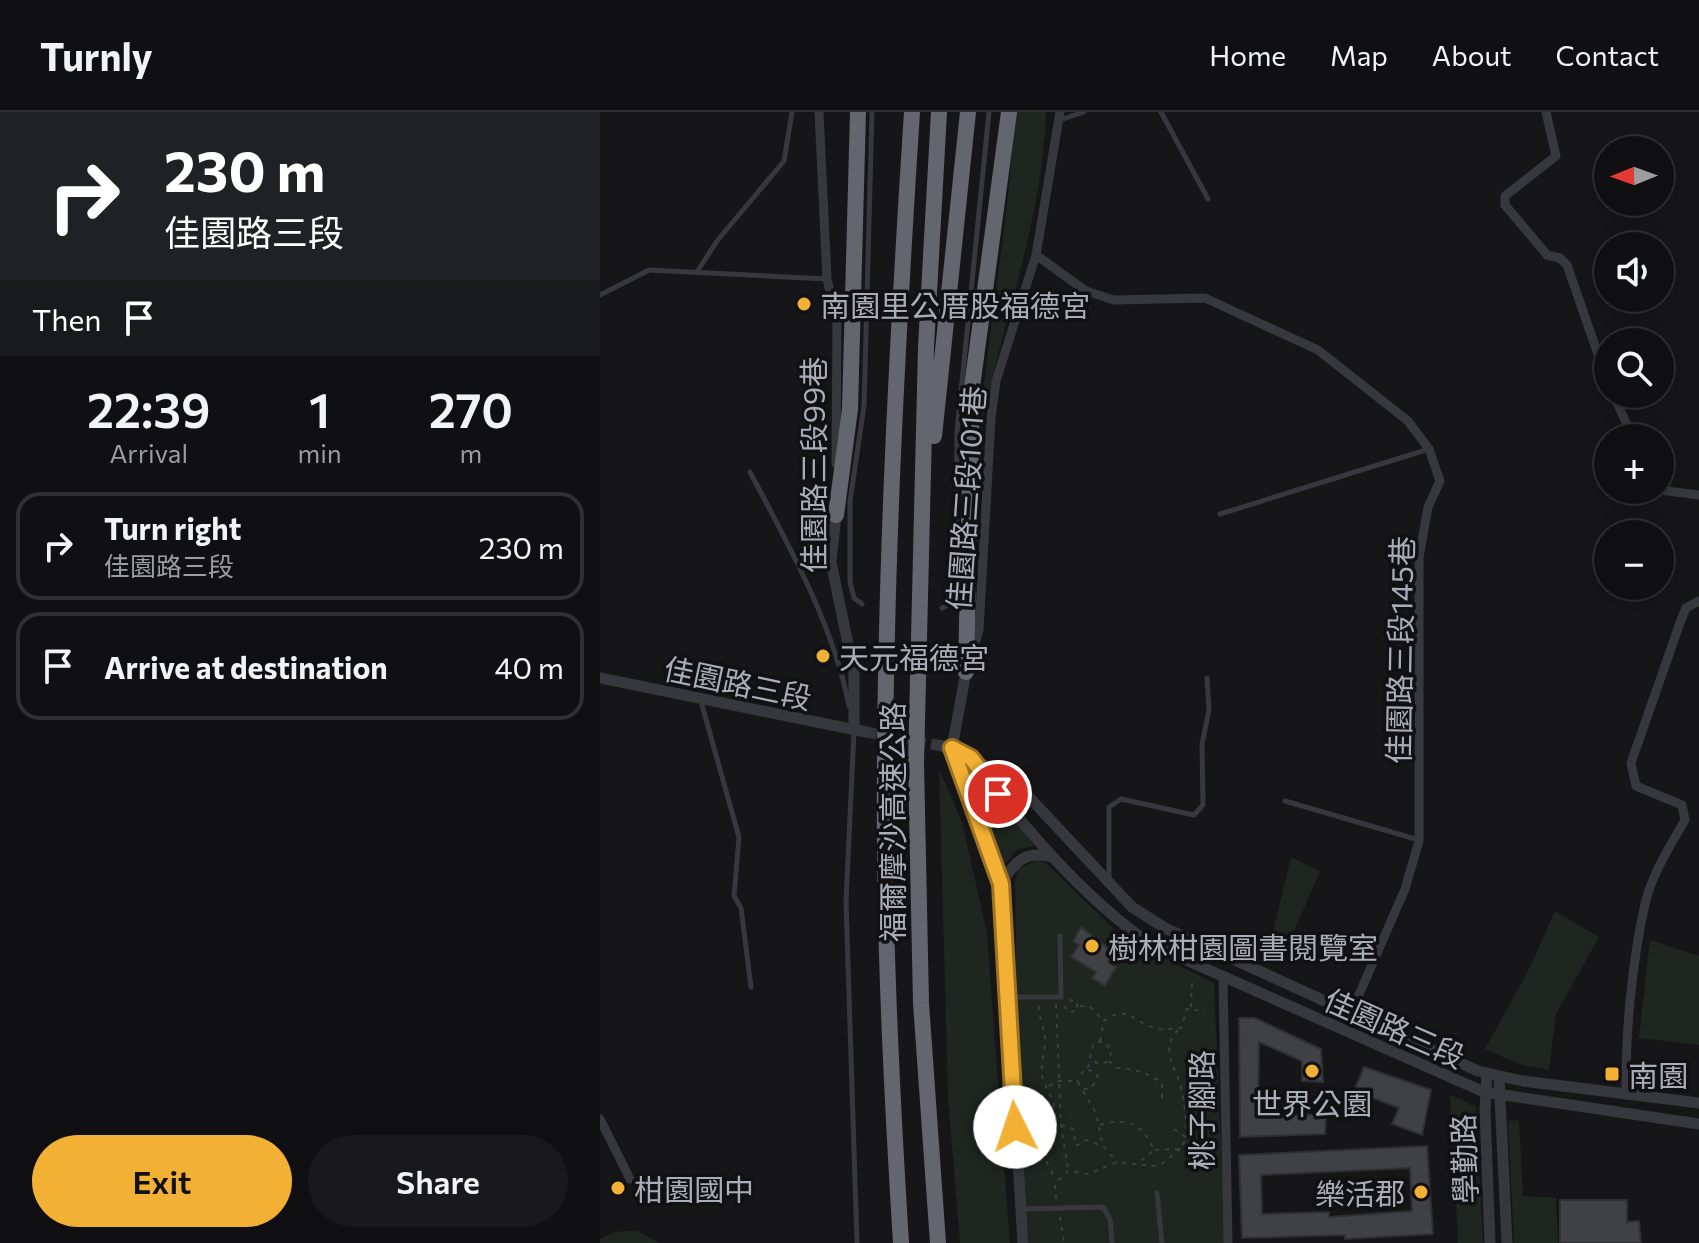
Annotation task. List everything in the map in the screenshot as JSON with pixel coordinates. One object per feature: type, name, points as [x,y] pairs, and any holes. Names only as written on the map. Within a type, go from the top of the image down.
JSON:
[{"type":"highway","points":[[836,515],[850,409],[858,112]]},
{"type":"highway","points":[[893,420],[901,112]]},
{"type":"highway","name":"福爾摩沙高速公路","points":[[901,1243],[888,1001],[885,855],[893,420],[912,112]]},
{"type":"highway","name":"福爾摩沙高速公路","points":[[938,1243],[921,1003],[916,763],[926,347],[939,112]]},
{"type":"highway","points":[[922,569],[968,112]]},
{"type":"highway","points":[[966,672],[972,387],[1009,112]]},
{"type":"street","name":"佳園路三段99巷","points":[[819,112],[827,279],[837,320],[836,515],[831,562],[854,673],[860,731]]},
{"type":"street","points":[[1546,112],[1556,156],[1505,196],[1505,205],[1547,255],[1560,258],[1567,265],[1594,343]]},
{"type":"street","name":"佳園路三段101巷","points":[[952,748],[966,672],[979,630],[996,381],[1036,255],[1059,116]]},
{"type":"street","name":"佳園路三段145巷","points":[[1036,255],[1086,291],[1114,300],[1205,298],[1318,350],[1408,421],[1429,449],[1440,481],[1428,507],[1419,558],[1419,841],[1405,889],[1351,1013]]},
{"type":"street","points":[[1674,494],[1699,495]]},
{"type":"street","points":[[1626,1095],[1634,983],[1645,902],[1685,820],[1682,805],[1636,786],[1631,763],[1686,608],[1699,601]]},
{"type":"street","name":"佳園路三段","points":[[600,678],[860,731]]},
{"type":"street","name":"佳園路三段","points":[[937,745],[952,748],[1013,780],[1132,907],[1165,928],[1493,1075],[1699,1103]]},
{"type":"street","points":[[952,748],[1001,884],[1023,1243]]},
{"type":"street","name":"佳園路三段","points":[[971,758],[1107,914],[1150,944],[1484,1092],[1699,1124]]},
{"type":"street","points":[[1001,884],[1014,863],[1027,855],[1055,857]]},
{"type":"street","name":"桃子腳路","points":[[1223,978],[1228,1243]]},
{"type":"street","name":"學勤路","points":[[1490,1243],[1484,1092],[1493,1075]]},
{"type":"street","name":"學勤路","points":[[1493,1075],[1499,1096],[1507,1243]]},
{"type":"street","points":[[600,1119],[630,1179]]},
{"type":"lane","points":[[697,273],[717,241],[784,161],[792,112]]},
{"type":"lane","points":[[862,604],[854,598],[850,582],[850,501],[864,406],[872,112]]},
{"type":"lane","points":[[942,608],[953,602],[956,588],[957,432],[989,112]]},
{"type":"lane","points":[[1059,116],[1084,112]]},
{"type":"lane","points":[[1161,112],[1208,199]]},
{"type":"lane","points":[[600,295],[649,270],[827,279]]},
{"type":"lane","points":[[1220,514],[1429,449]]},
{"type":"lane","name":"佳園路三段99巷","points":[[750,472],[801,570],[845,682],[860,731]]},
{"type":"lane","points":[[1109,882],[1109,807],[1113,801],[1121,799],[1194,815],[1203,805],[1202,744],[1209,710],[1207,678]]},
{"type":"lane","points":[[700,698],[739,837],[734,896],[741,908],[751,987]]},
{"type":"lane","points":[[857,1243],[846,901],[860,731]]},
{"type":"lane","points":[[1285,801],[1419,841]]},
{"type":"lane","points":[[1007,997],[1061,997],[1060,936]]},
{"type":"lane","points":[[1157,1193],[1162,1243]]},
{"type":"lane","points":[[1020,1209],[1103,1207],[1110,1219],[1112,1243]]},
{"type":"path","points":[[1058,1179],[1068,1171],[1088,1174],[1117,1162],[1135,1165],[1163,1163],[1180,1149],[1187,1138],[1181,1086],[1169,1062],[1169,1044],[1181,1028],[1183,1015],[1191,1008],[1192,982]]},
{"type":"path","points":[[1055,997],[1061,1125],[1068,1171]]},
{"type":"path","points":[[1040,998],[1038,1009],[1045,1038],[1041,1065],[1055,1113],[1046,1139],[1046,1157],[1050,1171],[1058,1179],[1057,1207],[1064,1243]]},
{"type":"path","points":[[1064,1006],[1073,999],[1079,1006],[1090,1007],[1104,1021]]},
{"type":"path","points":[[1056,1006],[1064,1006],[1073,1013],[1079,1006]]},
{"type":"path","points":[[1191,1008],[1205,1011]]},
{"type":"path","points":[[1087,1069],[1092,1060],[1090,1047],[1100,1041],[1104,1021],[1119,1012],[1129,1013],[1157,1029],[1181,1028]]},
{"type":"path","points":[[1100,1041],[1110,1045],[1109,1061],[1116,1068],[1134,1068],[1162,1083],[1162,1102]]},
{"type":"path","points":[[1092,1060],[1099,1064],[1109,1061]]},
{"type":"path","points":[[1083,1089],[1096,1085],[1095,1072],[1099,1064]]},
{"type":"path","points":[[1077,1081],[1080,1071],[1087,1069],[1095,1072]]},
{"type":"path","points":[[1047,1088],[1059,1081],[1077,1081]]},
{"type":"path","points":[[1077,1081],[1100,1125],[1103,1146],[1117,1162]]},
{"type":"path","points":[[1100,1125],[1123,1120],[1135,1123],[1146,1134],[1154,1150]]},
{"type":"path","points":[[1061,1125],[1073,1129],[1076,1146],[1086,1140],[1094,1146],[1103,1146]]},
{"type":"path","points":[[1174,1129],[1187,1138]]},
{"type":"path","points":[[1135,1165],[1154,1150],[1180,1149],[1207,1171]]},
{"type":"shaded area","points":[[1014,112],[1046,112],[1043,153],[1029,234],[979,435],[1008,193]]},
{"type":"shaded area","points":[[939,769],[962,822],[987,933],[1010,1243],[960,1243],[948,1098]]},
{"type":"shaded area","points":[[971,774],[1001,794],[1034,846],[1017,850],[1003,866]]},
{"type":"shaded area","points":[[1291,857],[1320,871],[1280,964],[1267,957]]},
{"type":"shaded area","points":[[1038,860],[1047,864],[1123,938],[1214,983],[1225,1243],[1029,1243],[1018,1103],[1015,881],[1018,869]]},
{"type":"shaded area","points":[[1555,911],[1599,937],[1556,1014],[1549,1070],[1522,1065],[1485,1049],[1529,969]]},
{"type":"shaded area","points":[[1650,940],[1699,956],[1699,1045],[1639,1038]]},
{"type":"shaded area","points":[[1450,1095],[1476,1106],[1483,1243],[1458,1243]]},
{"type":"shaded area","points":[[1519,1120],[1523,1196],[1556,1198],[1558,1243],[1514,1243],[1508,1121]]},
{"type":"shaded area","points":[[637,1231],[660,1243],[600,1243],[600,1239],[614,1232]]},
{"type":"building","points":[[1081,927],[1114,953],[1108,962],[1116,967],[1105,986],[1092,978],[1096,972],[1071,957],[1079,945],[1073,941]]},
{"type":"building","name":"世界公園","points":[[1239,1018],[1255,1018],[1321,1049],[1323,1082],[1302,1081],[1302,1061],[1259,1042],[1258,1116],[1326,1114],[1325,1134],[1240,1137]]},
{"type":"building","points":[[1364,1067],[1431,1090],[1422,1135],[1392,1124],[1399,1108],[1354,1091]]},
{"type":"building","points":[[1427,1146],[1433,1234],[1345,1239],[1345,1235],[1242,1238],[1239,1155]],"holes":[[[1410,1168],[1412,1211],[1329,1217],[1329,1212],[1262,1214],[1261,1175]]]},
{"type":"building","points":[[1560,1200],[1627,1200],[1627,1222],[1639,1221],[1641,1243],[1560,1243]]},
{"type":"tunnel","points":[[866,732],[937,745]]},
{"type":"place","name":"南園里公厝股福德宮","points":[[804,304]]},
{"type":"place","name":"天元福德宮","points":[[823,656]]},
{"type":"place","name":"樹林柑園圖書閱覽室","points":[[1092,946]]},
{"type":"place","name":"世界公園","points":[[1312,1071]]},
{"type":"place","name":"南園","points":[[1612,1074]]},
{"type":"place","name":"柑園國中","points":[[618,1188]]},
{"type":"place","name":"樂活郡","points":[[1421,1192]]},
{"type":"route","points":[[998,794],[971,758],[952,748],[1001,884],[1015,1127]]}]
